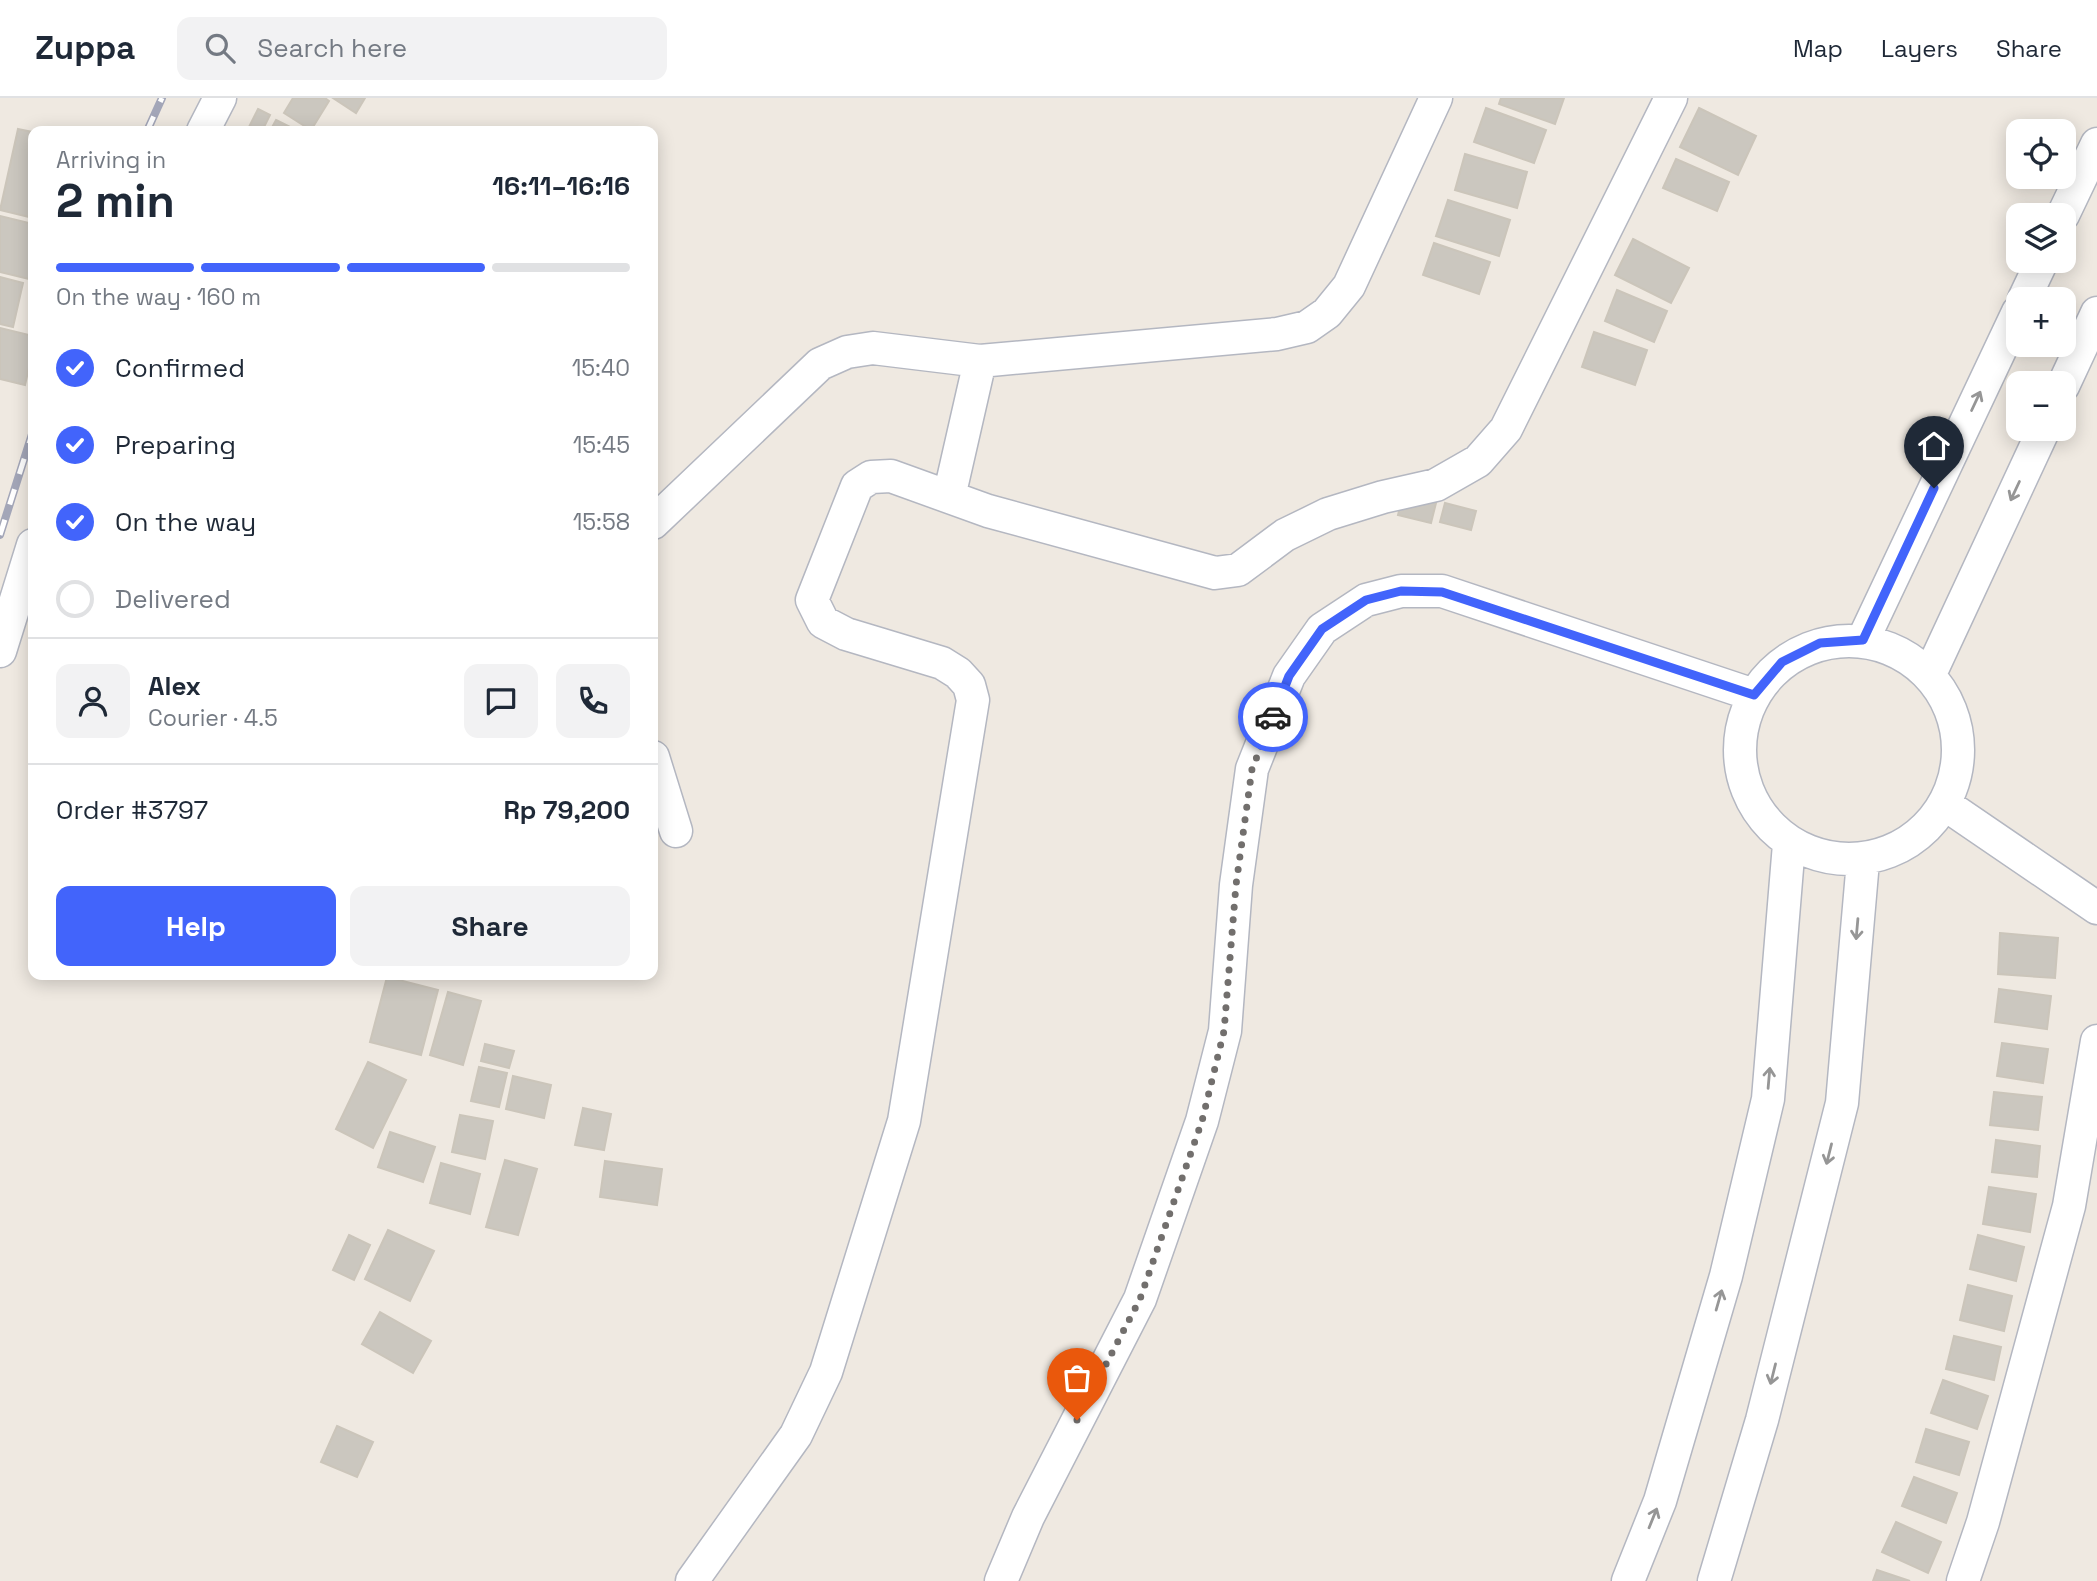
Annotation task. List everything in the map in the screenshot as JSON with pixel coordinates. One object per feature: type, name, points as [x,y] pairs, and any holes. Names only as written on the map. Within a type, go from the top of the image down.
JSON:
[{"type":"street","points":[[206,126],[220,98]]},
{"type":"street","points":[[658,518],[820,364],[846,352],[873,348],[980,361],[1276,334],[1307,327],[1327,313],[1349,286],[1436,98]]},
{"type":"street","points":[[692,1581],[796,1435],[826,1372],[904,1121],[973,700],[969,685],[958,673],[942,663],[846,634],[823,622],[812,600],[857,486],[871,477],[891,476],[988,511],[1215,573],[1238,570],[1286,535],[1328,514],[1383,497],[1436,485],[1478,461],[1506,429],[1671,98]]},
{"type":"street","points":[[2069,203],[2097,144]]},
{"type":"street","points":[[2070,371],[2097,313]]},
{"type":"street","points":[[1863,640],[2006,337]]},
{"type":"street","points":[[949,497],[980,361]]},
{"type":"street","points":[[1930,674],[2037,441]]},
{"type":"street","points":[[0,650],[28,561]]},
{"type":"street","points":[[1001,1581],[1028,1517],[1140,1299],[1202,1121],[1224,1031],[1236,885],[1252,769],[1289,676],[1322,629],[1366,600],[1401,591],[1442,592],[1754,695]]},
{"type":"street","points":[[1863,640],[1899,651],[1930,674],[1954,714],[1959,761],[1946,805],[1911,843],[1863,860],[1825,859],[1789,844],[1759,815],[1742,776],[1740,734],[1754,695],[1782,662],[1820,643],[1863,640]]},
{"type":"street","points":[[658,773],[676,831]]},
{"type":"street","points":[[1946,805],[2097,908]]},
{"type":"street","points":[[1628,1581],[1660,1501],[1726,1276],[1768,1099],[1789,844]]},
{"type":"street","points":[[1714,1581],[1762,1420],[1842,1103],[1863,860]]},
{"type":"street","points":[[1963,1581],[1983,1522],[2069,1206],[2097,1041]]},
{"type":"building","points":[[293,98],[325,98],[329,101],[313,126],[305,126],[284,113]]},
{"type":"building","points":[[333,98],[365,98],[356,113]]},
{"type":"building","points":[[1501,98],[1564,98],[1555,124],[1499,104]]},
{"type":"building","points":[[1486,108],[1546,130],[1534,163],[1474,142]]},
{"type":"building","points":[[1699,108],[1756,136],[1738,175],[1680,147]]},
{"type":"building","points":[[258,109],[270,115],[264,126],[250,126]]},
{"type":"building","points":[[276,120],[288,126],[273,126]]},
{"type":"building","points":[[18,129],[28,131],[28,217],[0,210]]},
{"type":"building","points":[[1465,154],[1527,172],[1517,208],[1455,190]]},
{"type":"building","points":[[1676,159],[1729,182],[1717,211],[1663,188]]},
{"type":"building","points":[[1448,200],[1510,220],[1499,256],[1436,236]]},
{"type":"building","points":[[0,216],[28,223],[28,279],[0,272]]},
{"type":"building","points":[[1633,239],[1689,268],[1671,303],[1615,275]]},
{"type":"building","points":[[1434,243],[1490,262],[1479,294],[1423,275]]},
{"type":"building","points":[[0,277],[23,283],[13,327],[0,324]]},
{"type":"building","points":[[1617,290],[1667,311],[1654,342],[1605,321]]},
{"type":"building","points":[[0,328],[28,335],[28,372],[25,385],[0,379]]},
{"type":"building","points":[[1594,332],[1647,350],[1635,385],[1582,367]]},
{"type":"building","points":[[1403,495],[1436,503],[1431,523],[1398,515]]},
{"type":"building","points":[[1445,503],[1476,511],[1471,530],[1440,522]]},
{"type":"building","points":[[2000,933],[2058,938],[2055,978],[1998,974]]},
{"type":"building","points":[[386,980],[399,980],[438,990],[421,1055],[370,1042]]},
{"type":"building","points":[[1999,989],[2051,996],[2047,1029],[1995,1022]]},
{"type":"building","points":[[448,992],[481,1001],[463,1065],[430,1055]]},
{"type":"building","points":[[2002,1043],[2048,1049],[2043,1083],[1997,1076]]},
{"type":"building","points":[[485,1044],[514,1051],[509,1068],[481,1061]]},
{"type":"building","points":[[368,1062],[406,1080],[373,1148],[336,1129]]},
{"type":"building","points":[[479,1067],[507,1073],[499,1107],[471,1101]]},
{"type":"building","points":[[513,1076],[551,1085],[544,1118],[506,1109]]},
{"type":"building","points":[[1994,1092],[2042,1097],[2038,1130],[1990,1125]]},
{"type":"building","points":[[583,1108],[611,1114],[604,1150],[575,1145]]},
{"type":"building","points":[[460,1115],[493,1121],[485,1159],[452,1152]]},
{"type":"building","points":[[390,1132],[435,1147],[423,1182],[378,1167]]},
{"type":"building","points":[[1996,1140],[2040,1146],[2037,1177],[1992,1172]]},
{"type":"building","points":[[505,1160],[537,1169],[518,1235],[486,1227]]},
{"type":"building","points":[[605,1161],[662,1169],[657,1205],[600,1197]]},
{"type":"building","points":[[441,1163],[480,1174],[470,1214],[430,1203]]},
{"type":"building","points":[[1989,1187],[2036,1194],[2030,1232],[1983,1224]]},
{"type":"building","points":[[388,1230],[434,1251],[410,1301],[365,1279]]},
{"type":"building","points":[[349,1235],[370,1245],[354,1280],[333,1270]]},
{"type":"building","points":[[1978,1235],[2024,1247],[2016,1281],[1970,1269]]},
{"type":"building","points":[[1968,1285],[2012,1296],[2004,1331],[1960,1320]]},
{"type":"building","points":[[380,1312],[431,1341],[413,1373],[362,1344]]},
{"type":"building","points":[[1954,1336],[2001,1347],[1994,1380],[1946,1369]]},
{"type":"building","points":[[1943,1380],[1988,1396],[1977,1429],[1931,1413]]},
{"type":"building","points":[[337,1426],[373,1442],[357,1477],[321,1462]]},
{"type":"building","points":[[1926,1429],[1969,1442],[1959,1475],[1916,1462]]},
{"type":"building","points":[[1914,1477],[1957,1493],[1946,1523],[1902,1506]]},
{"type":"building","points":[[1896,1522],[1941,1542],[1928,1573],[1882,1552]]},
{"type":"building","points":[[1877,1570],[1910,1581],[1873,1581]]},
{"type":"railway","points":[[149,126],[162,98]]},
{"type":"railway","points":[[0,535],[28,447]]},
{"type":"way so far","points":[[1077,1420],[1140,1299],[1202,1121],[1224,1031],[1236,885],[1252,769],[1273,717]]},
{"type":"route","points":[[1273,717],[1289,676],[1322,629],[1366,600],[1401,591],[1442,592],[1754,695],[1782,662],[1820,643],[1863,640],[1934,488]]}]
